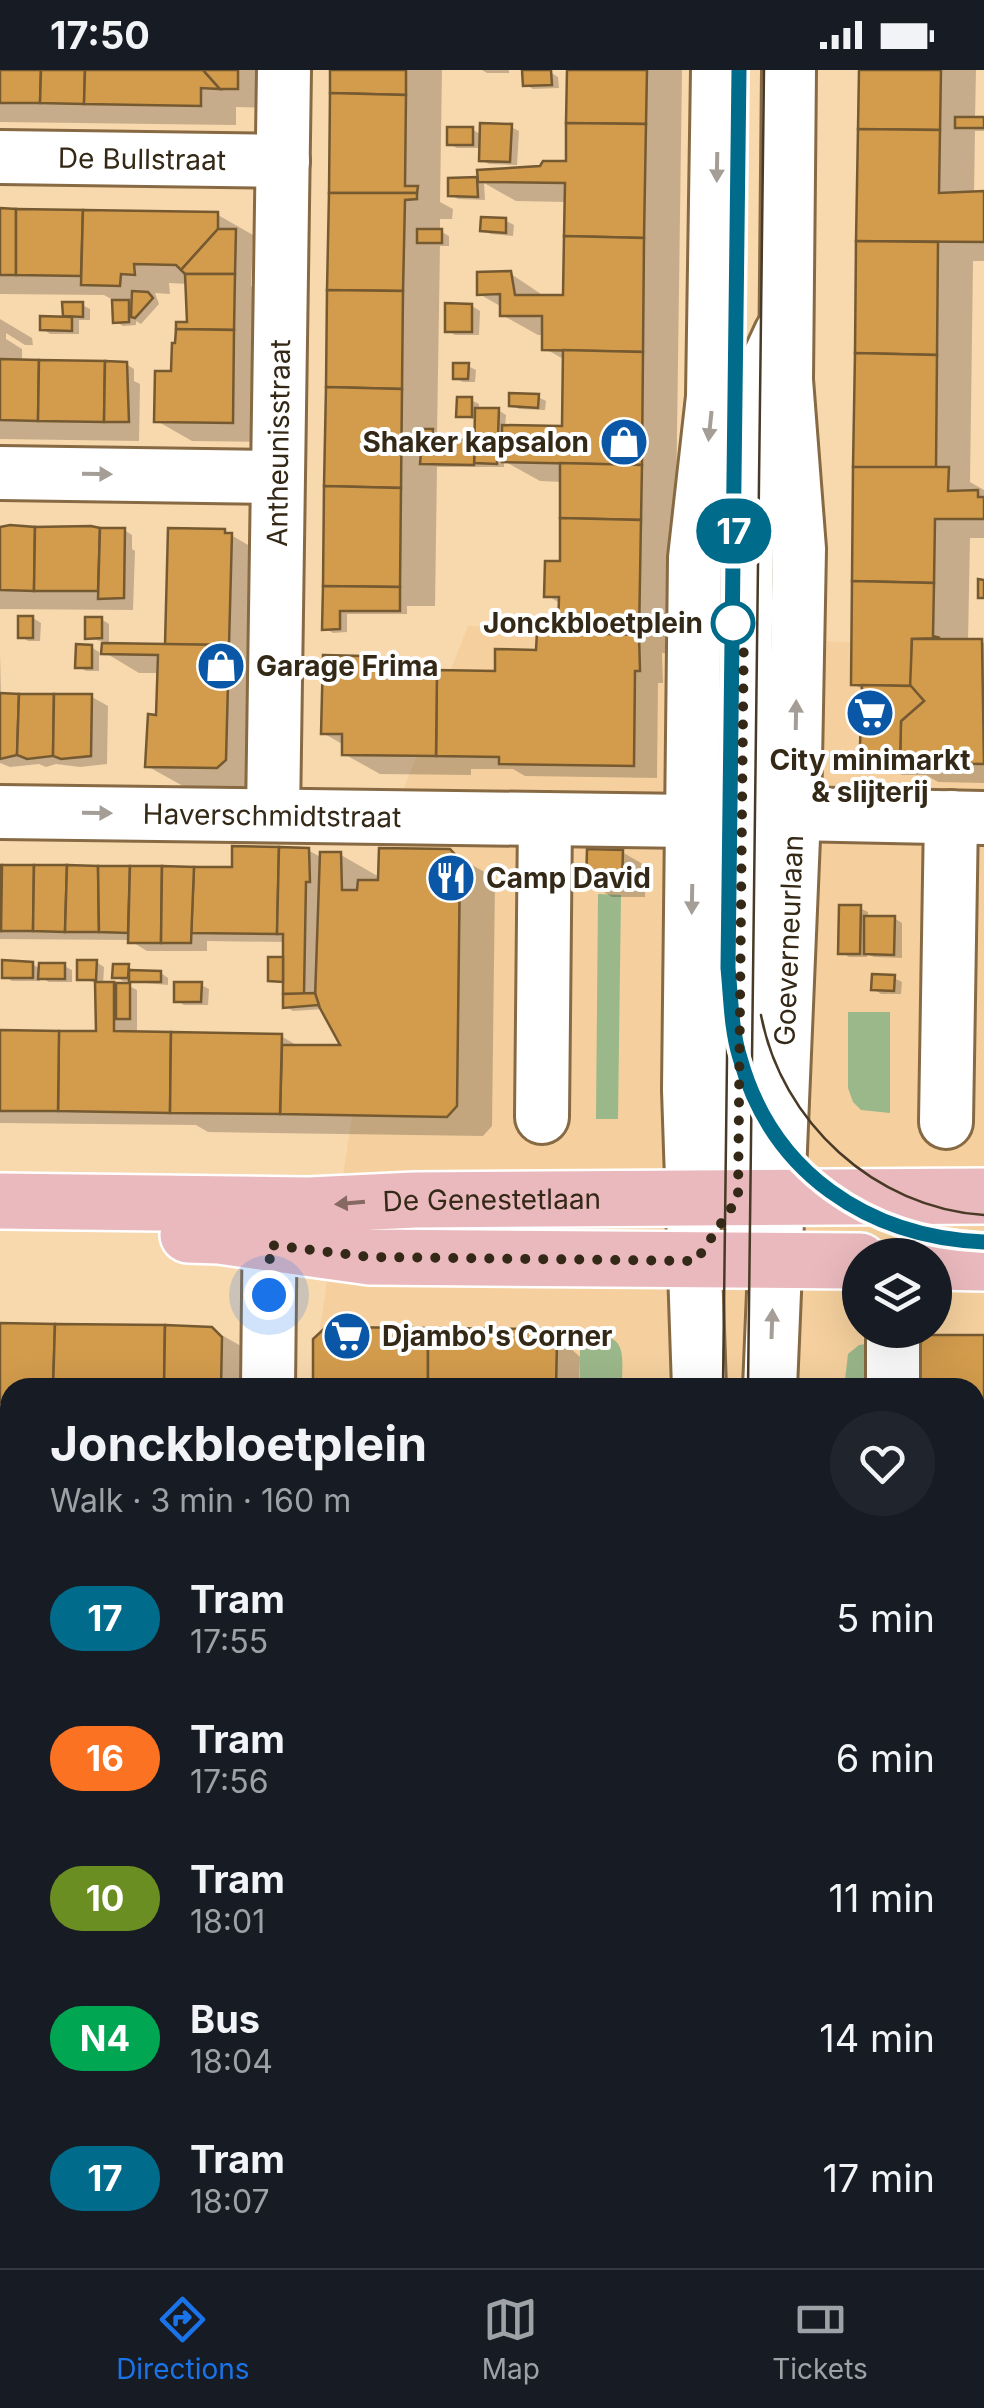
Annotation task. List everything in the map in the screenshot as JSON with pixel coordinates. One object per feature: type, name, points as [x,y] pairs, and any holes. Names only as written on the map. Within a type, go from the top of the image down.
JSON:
[{"type":"main road","name":"De Genestetlaan","points":[[0,1232],[209,1235],[415,1200],[984,1196]]},
{"type":"main road","name":"De Genestetlaan","points":[[0,1201],[270,1225],[370,1257],[842,1261]]},
{"type":"main road","points":[[952,1262],[984,1263]]},
{"type":"street","name":"Antheunisstraat","points":[[273,815],[284,70]]},
{"type":"street","name":"Goeverneurlaan","points":[[718,70],[716,328],[712,408],[696,544],[690,1090],[736,1198],[774,1260],[770,1378]]},
{"type":"street","name":"Goeverneurlaan","points":[[736,1198],[794,814],[799,549],[788,410],[786,322],[789,70]]},
{"type":"street","name":"De Bullstraat","points":[[0,157],[283,161]]},
{"type":"street","name":"Goeverneurlaan","points":[[736,1198],[749,402],[786,322]]},
{"type":"street","name":"Goeverneurlaan","points":[[716,328],[749,402]]},
{"type":"street","points":[[0,473],[277,477]]},
{"type":"street","name":"Haverschmidtstraat","points":[[0,812],[545,819]]},
{"type":"street","points":[[794,814],[967,818],[946,1122]]},
{"type":"street","points":[[542,1117],[545,819],[692,820]]},
{"type":"street","points":[[699,1378],[696,1261],[736,1198]]},
{"type":"street","points":[[268,1378],[270,1225]]},
{"type":"street","points":[[893,1348],[893,1378]]},
{"type":"shaded area","name":"Jonckbloetplein","points":[[468,626],[984,648],[984,1378],[313,1378],[400,798]]},
{"type":"green space","points":[[598,894],[621,895],[618,1119],[596,1119]]},
{"type":"green space","points":[[848,1012],[890,1012],[890,1113],[861,1110],[853,1102],[848,1088]]},
{"type":"green space","points":[[580,1333],[607,1336],[619,1345],[622,1378],[580,1378]]},
{"type":"green space","points":[[855,1348],[873,1348],[873,1378],[845,1378],[848,1354]]},
{"type":"building","points":[[0,70],[41,70],[40,103],[0,103]]},
{"type":"building","points":[[41,70],[85,70],[84,104],[40,103]]},
{"type":"building","points":[[85,70],[203,70],[220,89],[201,88],[201,106],[84,104]]},
{"type":"building","points":[[203,70],[238,70],[238,89],[220,89]]},
{"type":"building","points":[[330,70],[406,70],[406,95],[330,93]]},
{"type":"building","points":[[522,70],[551,70],[552,85],[523,86]]},
{"type":"building","points":[[567,70],[647,70],[646,124],[566,123]]},
{"type":"building","points":[[859,70],[941,70],[940,130],[858,129]]},
{"type":"building","points":[[330,93],[406,95],[405,186],[418,186],[417,193],[329,193]]},
{"type":"building","points":[[955,117],[984,117],[984,128],[955,128]]},
{"type":"building","points":[[480,123],[512,124],[510,162],[479,161]]},
{"type":"building","points":[[566,123],[646,124],[644,238],[564,236],[565,183],[478,182],[477,170],[566,161]]},
{"type":"building","points":[[447,127],[473,127],[473,145],[447,145]]},
{"type":"building","points":[[858,129],[940,130],[939,193],[984,191],[984,242],[856,241]]},
{"type":"building","points":[[477,177],[478,197],[448,196],[448,178]]},
{"type":"building","points":[[329,193],[417,193],[417,199],[405,200],[403,291],[327,290]]},
{"type":"building","points":[[0,208],[16,209],[16,275],[0,275]]},
{"type":"building","points":[[16,209],[83,210],[81,276],[16,275]]},
{"type":"building","points":[[83,210],[218,212],[218,229],[181,270],[176,265],[134,264],[135,275],[121,274],[120,286],[81,285]]},
{"type":"building","points":[[481,217],[506,218],[506,233],[480,231]]},
{"type":"building","points":[[218,229],[236,229],[235,274],[185,274],[181,270]]},
{"type":"building","points":[[417,229],[442,229],[442,243],[417,243]]},
{"type":"building","points":[[564,236],[644,238],[643,352],[542,350],[542,316],[500,316],[500,294],[477,295],[477,272],[511,271],[515,295],[563,295]]},
{"type":"building","points":[[856,241],[938,242],[937,355],[855,353]]},
{"type":"building","points":[[185,274],[235,274],[234,330],[176,329],[176,322],[187,322]]},
{"type":"building","points":[[327,290],[403,291],[402,389],[326,387]]},
{"type":"building","points":[[132,291],[148,292],[153,298],[135,318],[131,317]]},
{"type":"building","points":[[112,300],[129,300],[129,322],[113,323]]},
{"type":"building","points":[[62,302],[83,302],[83,317],[63,316]]},
{"type":"building","points":[[445,303],[472,304],[472,332],[445,332]]},
{"type":"building","points":[[40,316],[72,317],[72,331],[40,330]]},
{"type":"building","points":[[176,329],[234,330],[233,423],[154,422],[155,371],[171,371]]},
{"type":"building","points":[[563,350],[643,352],[642,465],[502,462],[502,425],[562,426]]},
{"type":"building","points":[[855,353],[937,355],[936,469],[853,467]]},
{"type":"building","points":[[0,359],[39,360],[38,421],[0,420]]},
{"type":"building","points":[[39,360],[105,361],[104,422],[38,421]]},
{"type":"building","points":[[105,361],[127,362],[129,422],[104,422]]},
{"type":"building","points":[[453,363],[469,363],[468,379],[453,379]]},
{"type":"building","points":[[326,387],[402,389],[401,488],[324,486]]},
{"type":"building","points":[[509,393],[539,394],[538,408],[509,406]]},
{"type":"building","points":[[457,397],[472,397],[472,417],[456,417]]},
{"type":"building","points":[[475,408],[499,408],[497,464],[474,463]]},
{"type":"building","points":[[415,429],[433,429],[432,439],[414,439]]},
{"type":"building","points":[[414,439],[475,440],[474,465],[420,464],[421,452],[414,453]]},
{"type":"building","points":[[560,463],[642,465],[641,520],[560,518]]},
{"type":"building","points":[[853,467],[949,467],[948,491],[978,490],[978,497],[984,497],[984,519],[935,519],[934,583],[852,581]]},
{"type":"building","points":[[324,486],[401,488],[400,587],[323,586]]},
{"type":"building","points":[[560,518],[641,520],[639,635],[558,632],[559,597],[544,597],[545,561],[560,561]]},
{"type":"building","points":[[0,527],[35,527],[34,591],[0,590]]},
{"type":"building","points":[[35,527],[100,528],[98,591],[34,591]]},
{"type":"building","points":[[100,528],[125,528],[124,598],[98,599]]},
{"type":"building","points":[[168,528],[225,529],[225,533],[232,533],[229,645],[165,645]]},
{"type":"building","points":[[978,579],[984,580],[984,598],[978,598]]},
{"type":"building","points":[[852,581],[934,583],[933,636],[940,638],[912,639],[911,686],[851,685]]},
{"type":"building","points":[[323,586],[400,587],[400,611],[340,611],[340,629],[322,630]]},
{"type":"building","points":[[18,616],[33,616],[33,638],[18,638]]},
{"type":"building","points":[[85,617],[102,617],[102,638],[85,639]]},
{"type":"building","points":[[537,632],[639,635],[634,766],[499,764],[499,757],[436,756],[437,670],[495,671],[495,649],[536,650]]},
{"type":"building","points":[[912,639],[982,639],[984,764],[900,763],[901,721],[924,701],[910,688]]},
{"type":"building","points":[[102,643],[229,645],[226,760],[217,768],[145,767],[148,714],[156,715],[158,655],[101,654]]},
{"type":"building","points":[[76,644],[92,645],[92,668],[75,668]]},
{"type":"building","points":[[323,655],[363,656],[362,668],[437,670],[436,756],[342,755],[342,734],[321,734]]},
{"type":"building","points":[[862,685],[911,686],[924,701],[901,721],[900,763],[876,763],[860,747]]},
{"type":"building","points":[[0,693],[19,694],[17,755],[0,759]]},
{"type":"building","points":[[19,694],[54,694],[53,756],[27,759],[17,755]]},
{"type":"building","points":[[54,694],[92,694],[91,756],[53,756]]},
{"type":"building","points":[[232,846],[279,847],[277,934],[191,933],[194,867],[232,867]]},
{"type":"building","points":[[279,847],[309,848],[304,994],[283,994],[283,934],[277,934]]},
{"type":"building","points":[[379,848],[450,849],[460,860],[457,1106],[447,1117],[280,1114],[282,1045],[340,1045],[315,999],[320,852],[341,852],[342,890],[357,890],[358,880],[378,880]]},
{"type":"building","points":[[587,849],[623,850],[622,885],[586,885]]},
{"type":"building","points":[[2,865],[1,931],[0,931]]},
{"type":"building","points":[[2,865],[34,865],[33,931],[1,931]]},
{"type":"building","points":[[34,865],[67,865],[65,932],[33,931]]},
{"type":"building","points":[[67,865],[98,866],[99,932],[65,932]]},
{"type":"building","points":[[98,866],[130,866],[128,933],[99,932]]},
{"type":"building","points":[[130,866],[162,866],[161,943],[128,943]]},
{"type":"building","points":[[162,866],[194,867],[191,943],[161,943]]},
{"type":"building","points":[[839,905],[861,905],[860,954],[838,954]]},
{"type":"building","points":[[864,916],[895,916],[894,955],[864,954]]},
{"type":"building","points":[[268,957],[283,957],[283,982],[268,981]]},
{"type":"building","points":[[2,960],[33,962],[33,978],[2,978]]},
{"type":"building","points":[[77,960],[97,960],[96,980],[77,980]]},
{"type":"building","points":[[39,963],[65,963],[65,979],[38,979]]},
{"type":"building","points":[[113,964],[129,964],[128,978],[112,978]]},
{"type":"building","points":[[129,970],[161,971],[161,982],[129,982]]},
{"type":"building","points":[[872,974],[895,975],[894,991],[871,990]]},
{"type":"building","points":[[95,982],[114,982],[114,1031],[171,1032],[170,1113],[58,1111],[59,1031],[96,1031]]},
{"type":"building","points":[[174,982],[202,982],[201,1002],[174,1002]]},
{"type":"building","points":[[116,983],[130,983],[130,1019],[116,1019]]},
{"type":"building","points":[[315,993],[319,1005],[283,1008],[283,994]]},
{"type":"building","points":[[0,1030],[59,1031],[58,1111],[0,1111]]},
{"type":"building","points":[[171,1032],[282,1034],[280,1114],[170,1113]]},
{"type":"building","points":[[0,1323],[55,1324],[53,1378],[0,1378]]},
{"type":"building","points":[[55,1324],[165,1325],[164,1378],[53,1378]]},
{"type":"building","points":[[165,1325],[212,1327],[222,1337],[221,1378],[164,1378]]},
{"type":"building","points":[[326,1327],[428,1328],[428,1378],[313,1378],[313,1339]]},
{"type":"building","points":[[428,1328],[544,1329],[557,1342],[556,1378],[428,1378]]},
{"type":"building","points":[[952,1335],[984,1335],[984,1378],[916,1378],[916,1348],[952,1348]]},
{"type":"tram line","points":[[723,1378],[739,70]]},
{"type":"tram line","name":"17","points":[[739,70],[728,968],[738,1052],[756,1102],[780,1142],[838,1198],[894,1226],[933,1237],[984,1242]]},
{"type":"tram line","points":[[748,1378],[764,70]]},
{"type":"tram line","points":[[761,1015],[772,1054],[789,1090],[839,1152],[871,1177],[906,1196],[944,1209],[984,1215]]},
{"type":"tram line","points":[[753,1094],[792,1156],[847,1201],[912,1230],[984,1241]]},
{"type":"place","name":"Shaker kapsalon","points":[[624,442]]},
{"type":"place","name":"Jonckbloetplein","points":[[733,623]]},
{"type":"place","name":"Garage Frima","points":[[221,666]]},
{"type":"place","name":"City minimarkt & slijterij","points":[[870,713]]},
{"type":"place","name":"Camp David","points":[[451,878]]},
{"type":"place","name":"Djambo's Corner","points":[[347,1336]]},
{"type":"route","points":[[269,1295],[270,1245],[370,1257],[696,1261],[738,1198],[744,620],[733,623]]}]
